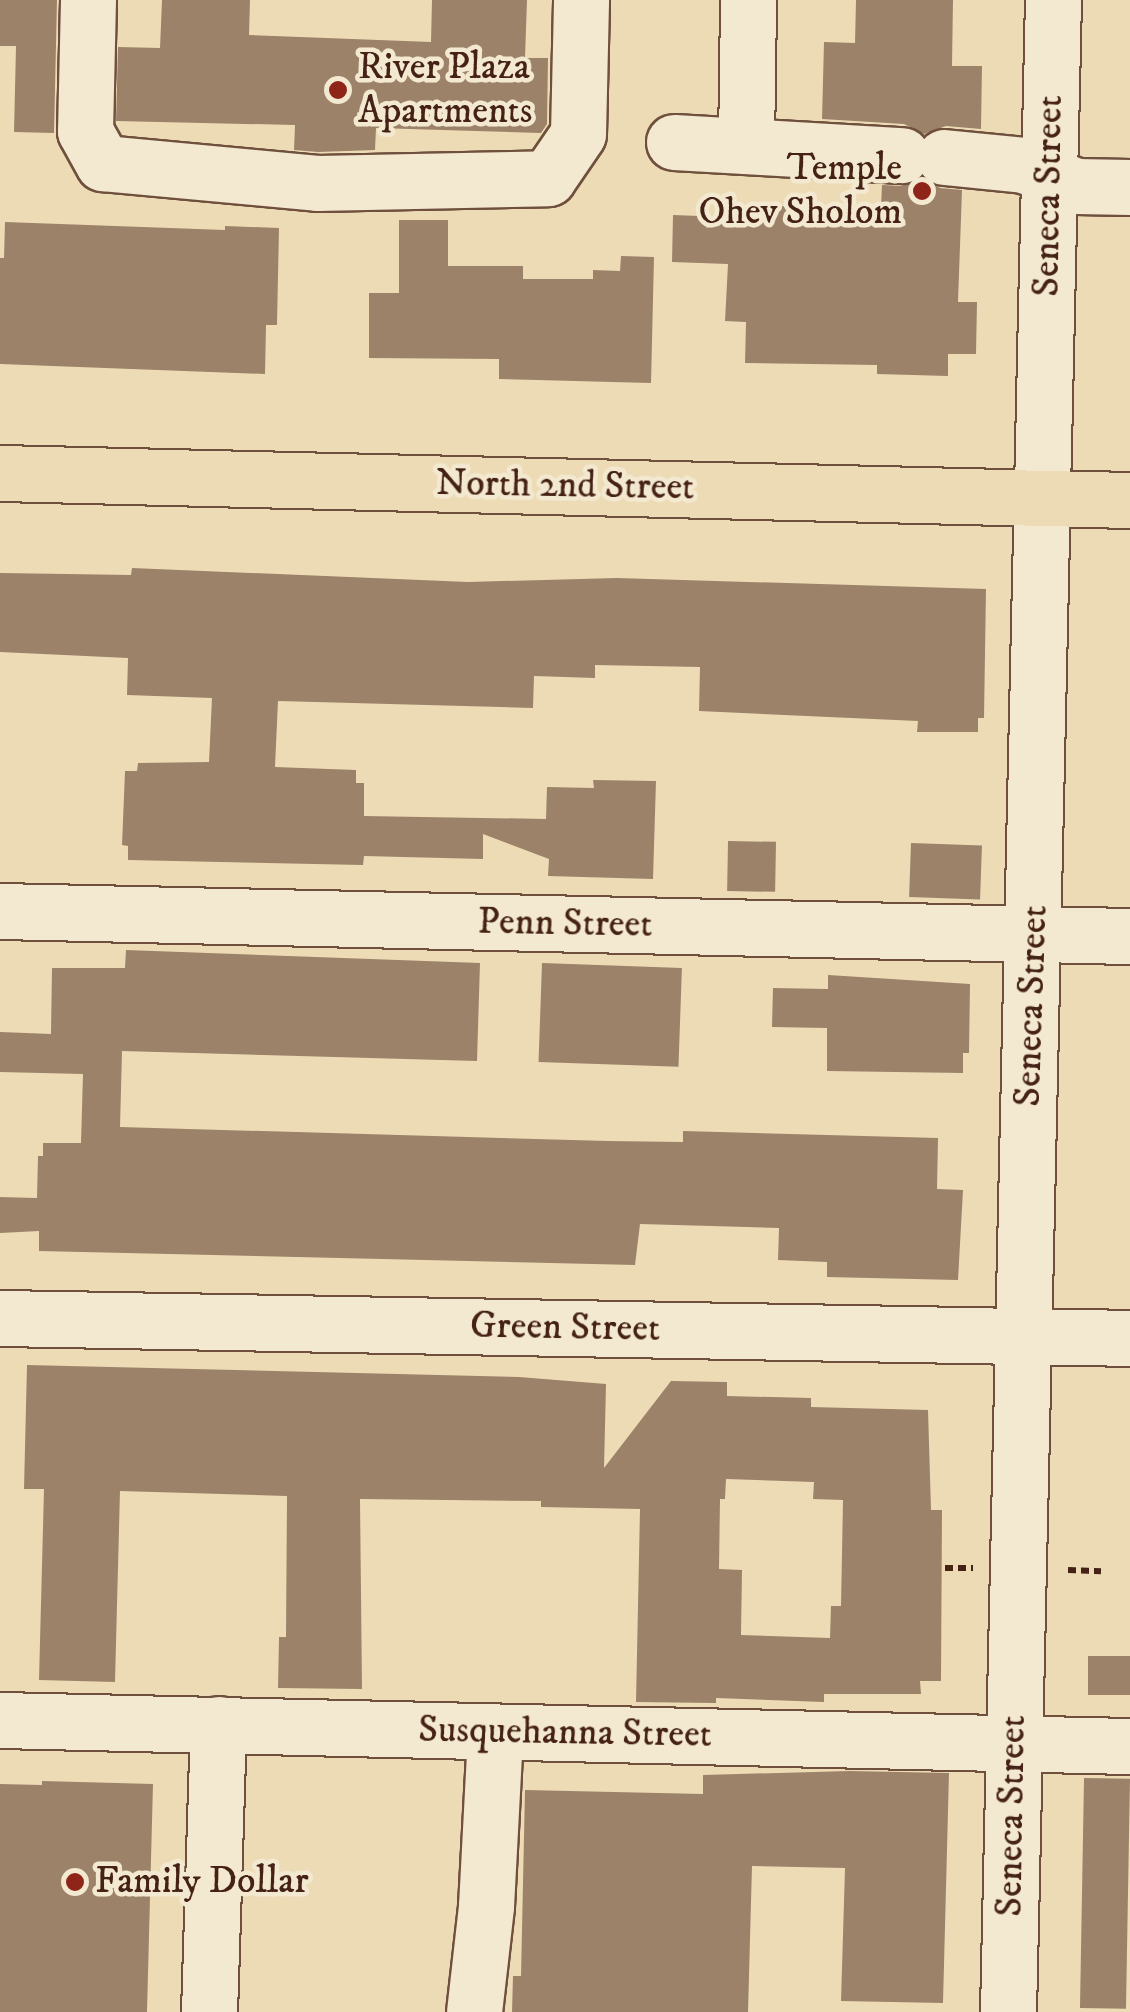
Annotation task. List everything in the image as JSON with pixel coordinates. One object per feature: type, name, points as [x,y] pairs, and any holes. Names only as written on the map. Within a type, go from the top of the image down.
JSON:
[{"type":"main road","name":"North 2nd Street","points":[[0,473],[1130,500]]},
{"type":"street","points":[[88,0],[85,130],[103,163],[317,183],[548,178],[578,134],[581,0]]},
{"type":"street","points":[[746,146],[748,0]]},
{"type":"street","name":"Seneca Street","points":[[1008,2012],[1054,0]]},
{"type":"street","points":[[674,142],[1024,165],[1076,186],[1130,187]]},
{"type":"street","name":"Penn Street","points":[[0,910],[1130,936]]},
{"type":"street","name":"Green Street","points":[[0,1318],[1130,1338]]},
{"type":"street","name":"Susquehanna Street","points":[[0,1720],[1130,1746]]},
{"type":"street","points":[[208,2012],[218,1724]]},
{"type":"street","points":[[474,2012],[483,1952],[495,1732]]},
{"type":"building","points":[[0,0],[57,0],[54,133],[14,132],[16,46],[0,46]]},
{"type":"building","name":"River Plaza Apartments","points":[[162,0],[250,0],[249,35],[431,42],[432,0],[527,0],[525,58],[548,58],[547,124],[541,133],[376,128],[375,150],[318,152],[294,150],[295,125],[116,121],[118,47],[160,48]]},
{"type":"building","points":[[856,0],[953,0],[952,66],[982,66],[981,129],[946,126],[924,134],[904,124],[822,119],[824,42],[855,43]]},
{"type":"building","name":"Temple Ohev Sholom","points":[[922,178],[940,188],[962,190],[958,302],[977,302],[976,354],[948,354],[948,376],[877,374],[877,365],[745,363],[746,322],[725,321],[728,264],[672,262],[673,215],[752,218],[753,206],[881,207],[882,185],[901,186]]},
{"type":"building","points":[[399,220],[448,220],[448,266],[523,266],[523,279],[593,279],[593,270],[620,271],[621,256],[654,257],[651,383],[499,379],[499,359],[369,358],[369,293],[399,293]]},
{"type":"building","points":[[5,222],[225,230],[225,226],[279,228],[277,325],[266,325],[265,374],[0,364],[0,258],[4,258]]},
{"type":"building","points":[[132,568],[468,582],[617,578],[986,589],[984,718],[978,718],[978,732],[917,732],[918,721],[699,711],[700,667],[595,665],[595,678],[534,676],[533,708],[278,701],[275,767],[356,770],[356,783],[364,783],[364,816],[546,819],[547,787],[594,788],[593,780],[656,781],[653,879],[548,876],[549,859],[483,834],[483,859],[364,856],[363,865],[128,860],[128,846],[122,845],[125,771],[137,771],[138,763],[209,762],[212,698],[127,695],[128,658],[0,652],[0,573],[131,575]]},
{"type":"building","points":[[728,841],[776,842],[775,892],[727,891]]},
{"type":"building","points":[[911,843],[982,845],[980,899],[909,897]]},
{"type":"building","points":[[126,950],[480,963],[477,1061],[122,1051],[120,1127],[608,1141],[683,1142],[683,1131],[938,1138],[937,1189],[963,1190],[958,1280],[827,1277],[827,1262],[778,1260],[779,1228],[640,1224],[635,1265],[39,1251],[39,1231],[0,1233],[0,1197],[37,1198],[38,1156],[43,1156],[43,1143],[81,1143],[83,1074],[0,1072],[0,1032],[51,1034],[52,968],[125,968]]},
{"type":"building","points":[[542,963],[682,968],[678,1067],[539,1062]]},
{"type":"building","points":[[828,975],[970,984],[969,1053],[963,1053],[963,1073],[827,1071],[827,1028],[772,1027],[773,988],[828,989]]},
{"type":"building","points":[[27,1365],[519,1377],[606,1384],[604,1468],[671,1381],[727,1382],[727,1396],[811,1398],[811,1407],[928,1410],[931,1510],[942,1510],[941,1681],[920,1681],[921,1694],[824,1694],[824,1702],[716,1698],[716,1703],[636,1702],[640,1509],[541,1507],[541,1501],[360,1499],[362,1689],[278,1688],[279,1637],[286,1637],[287,1496],[120,1491],[115,1682],[39,1680],[44,1489],[24,1489]],"holes":[[[726,1479],[814,1482],[813,1499],[843,1500],[841,1606],[831,1606],[830,1638],[741,1635],[742,1570],[719,1569],[720,1499],[725,1499]]]},
{"type":"building","points":[[1088,1656],[1130,1656],[1130,1695],[1088,1695]]},
{"type":"building","points":[[949,1773],[943,2003],[841,2001],[845,1868],[752,1866],[748,2012],[512,2012],[513,1976],[521,1976],[525,1790],[703,1794],[703,1775]]},
{"type":"building","points":[[1084,1778],[1130,1779],[1126,2009],[1080,2008]]},
{"type":"building","name":"Family Dollar","points":[[42,1781],[153,1784],[147,2012],[0,2012],[0,1784],[42,1785]]},
{"type":"place","name":"River Plaza Apartments","points":[[338,90]]},
{"type":"place","name":"Temple Ohev Sholom","points":[[922,191]]},
{"type":"place","name":"Family Dollar","points":[[75,1882]]}]
